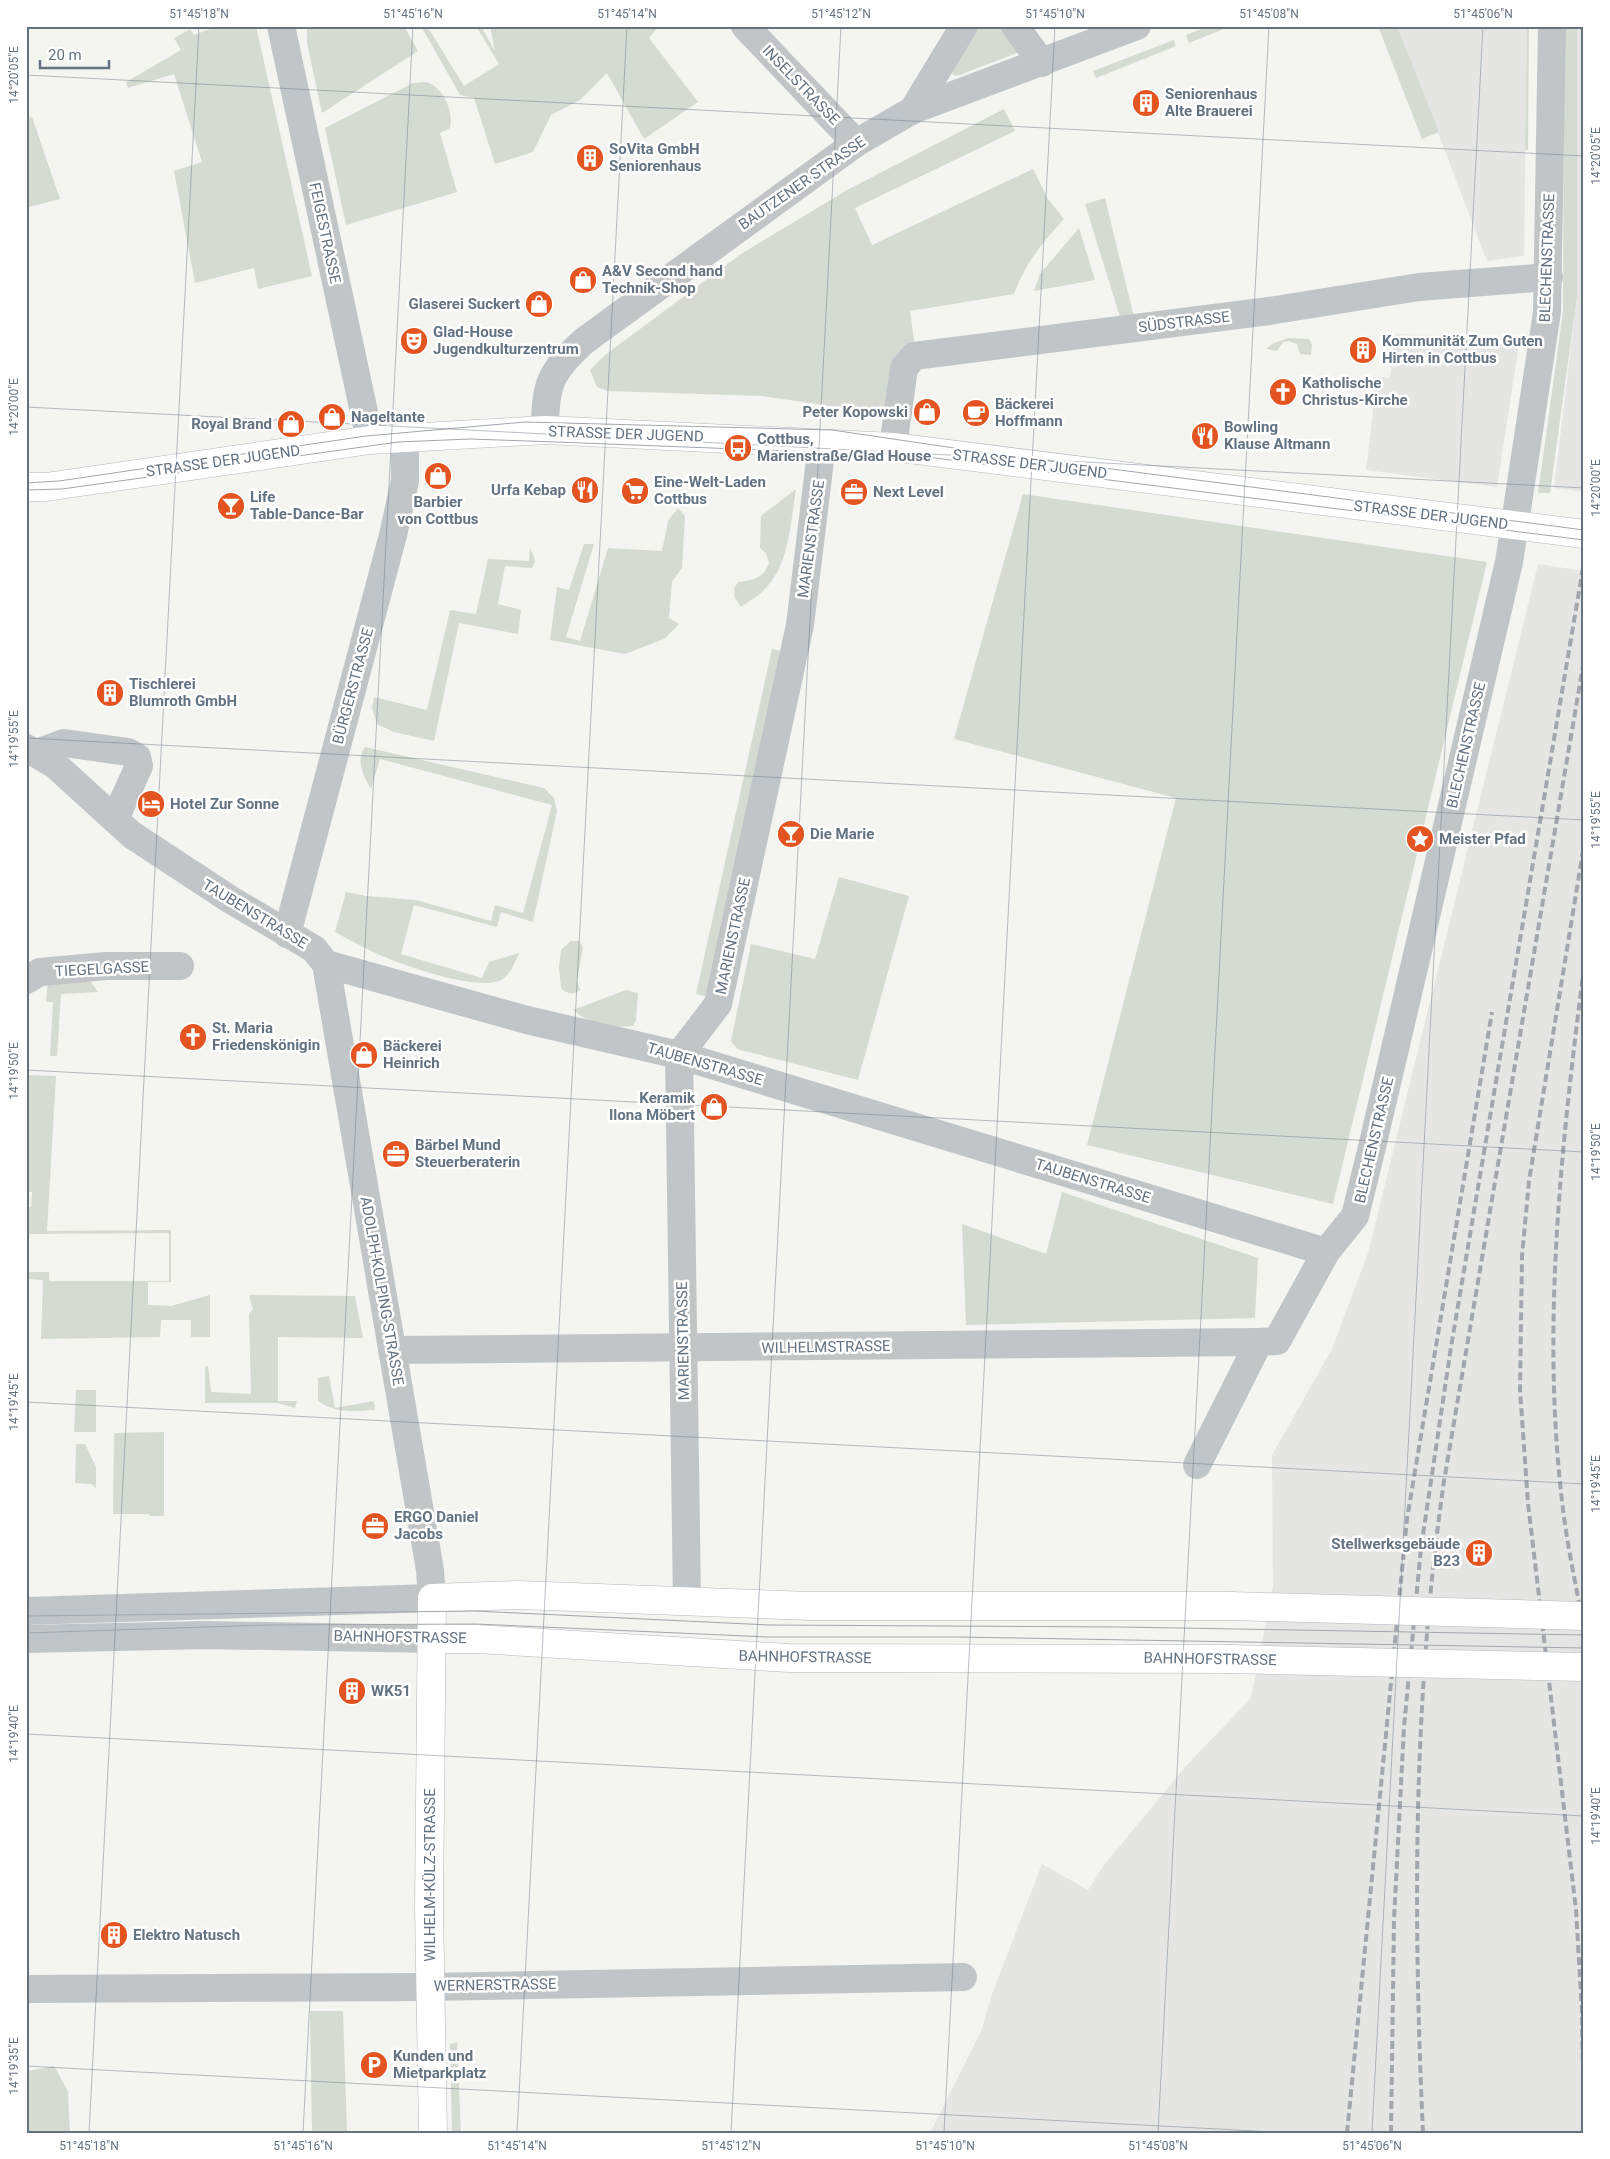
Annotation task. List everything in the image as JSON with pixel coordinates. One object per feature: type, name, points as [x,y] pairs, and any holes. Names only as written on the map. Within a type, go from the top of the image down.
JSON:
[{"type":"main road","name":"STRASSE DER JUGEND","points":[[26,487],[46,487],[370,440],[545,430],[893,447],[1584,534]]},
{"type":"main road","name":"BAHNHOFSTRASSE","points":[[433,1618],[518,1595],[810,1606],[1231,1606],[1584,1616]]},
{"type":"main road","name":"BAHNHOFSTRASSE","points":[[433,1618],[486,1640],[789,1658],[1230,1659],[1584,1667]]},
{"type":"main road","name":"WILHELM-KÜLZ-STRASSE","points":[[433,1618],[429,1908],[433,2133]]},
{"type":"street","name":"FEIGESTRASSE","points":[[281,26],[370,440]]},
{"type":"street","name":"INSELSTRASSE","points":[[745,26],[856,143]]},
{"type":"street","points":[[913,110],[964,26]]},
{"type":"street","points":[[1015,26],[1042,63]]},
{"type":"street","name":"BAUTZENER STRASSE","points":[[545,430],[545,406],[552,378],[561,363],[572,352],[662,282],[856,143],[913,110],[1137,26]]},
{"type":"street","name":"BLECHENSTRASSE","points":[[1259,1342],[1277,1341],[1326,1252],[1355,1216],[1501,598],[1516,526],[1547,312],[1552,26]]},
{"type":"street","name":"SÜDSTRASSE","points":[[893,447],[904,368],[914,356],[1269,311],[1419,287],[1549,277]]},
{"type":"street","name":"BÜRGERSTRASSE","points":[[287,934],[393,535],[405,481],[405,437]]},
{"type":"street","name":"MARIENSTRASSE","points":[[687,1601],[678,1055],[718,1004],[800,625],[822,444]]},
{"type":"street","name":"TAUBENSTRASSE","points":[[31,750],[64,743],[128,752],[137,757],[140,766],[115,819]]},
{"type":"street","name":"TAUBENSTRASSE","points":[[31,750],[54,764],[132,835],[175,865],[314,949],[326,964],[510,1015],[678,1055],[1326,1252]]},
{"type":"street","name":"ADOLPH-KOLPING-STRASSE","points":[[326,964],[430,1570],[433,1618]]},
{"type":"street","name":"TIEGELGASSE","points":[[26,980],[40,972],[106,966],[180,966]]},
{"type":"street","points":[[1197,1465],[1259,1342]]},
{"type":"street","name":"WILHELMSTRASSE","points":[[392,1350],[1259,1342]]},
{"type":"street","name":"BAHNHOFSTRASSE","points":[[26,1611],[433,1618]]},
{"type":"street","name":"BAHNHOFSTRASSE","points":[[26,1639],[206,1635],[433,1618]]},
{"type":"street","name":"WERNERSTRASSE","points":[[26,1989],[430,1987],[963,1977]]},
{"type":"shaded area","points":[[218,26],[256,26],[312,276],[258,289],[254,268],[195,283],[174,171],[202,162],[174,74],[128,88],[126,82],[181,50],[174,38],[190,29],[194,35]]},
{"type":"shaded area","points":[[307,26],[404,26],[418,51],[322,113],[307,43]]},
{"type":"shaded area","points":[[421,26],[427,26],[464,86],[499,64],[476,26],[481,26],[495,51],[490,26],[659,26],[649,38],[698,102],[644,139],[607,73],[580,100],[551,115],[533,152],[495,164],[474,98],[460,95]]},
{"type":"shaded area","points":[[980,26],[1005,26],[1022,51],[957,76],[953,75],[952,71]]},
{"type":"shaded area","points":[[1209,26],[1231,26],[1189,43],[1186,35]]},
{"type":"shaded area","points":[[1378,26],[1397,26],[1439,132],[1422,139]]},
{"type":"shaded area","points":[[1397,26],[1527,26],[1524,256],[1487,261]]},
{"type":"shaded area","points":[[1527,26],[1529,26],[1528,150],[1525,150]]},
{"type":"shaded area","points":[[1564,26],[1577,26],[1577,297],[1550,493],[1538,493],[1563,312]]},
{"type":"shaded area","points":[[1577,26],[1584,26],[1584,492],[1554,488],[1577,297]]},
{"type":"shaded area","points":[[1174,40],[1176,46],[1096,78],[1093,71]]},
{"type":"shaded area","points":[[426,82],[432,84],[442,94],[449,107],[450,128],[440,133],[457,192],[346,225],[325,128],[413,83]]},
{"type":"shaded area","points":[[1004,109],[1015,131],[855,208],[872,245],[1033,169],[1048,199],[1064,219],[1035,254],[1014,294],[910,311],[915,347],[890,371],[885,414],[762,396],[608,391],[597,387],[590,370],[605,355],[741,254],[847,190]]},
{"type":"shaded area","points":[[32,117],[60,199],[29,207],[26,215],[26,119]]},
{"type":"shaded area","points":[[1105,198],[1134,317],[1121,320],[1085,204]]},
{"type":"shaded area","points":[[1079,228],[1095,280],[1034,291],[1040,274]]},
{"type":"shaded area","points":[[1395,334],[1457,336],[1519,344],[1497,487],[1366,470],[1373,412],[1373,377],[1390,378]]},
{"type":"shaded area","points":[[1288,338],[1309,339],[1312,345],[1311,355],[1300,354],[1297,344],[1289,341],[1283,342],[1277,351],[1266,349],[1272,344]]},
{"type":"shaded area","points":[[796,489],[790,530],[784,557],[779,569],[763,591],[741,607],[735,598],[734,589],[738,582],[761,576],[769,563],[766,553],[760,548],[761,516]]},
{"type":"shaded area","points":[[1023,494],[1487,562],[1333,1204],[1087,1145],[1176,798],[954,739]]},
{"type":"shaded area","points":[[678,508],[685,516],[682,568],[672,582],[669,618],[679,624],[664,639],[625,654],[550,640],[557,587],[569,590],[584,544],[594,544],[566,637],[580,641],[608,548],[662,551],[668,521]]},
{"type":"shaded area","points":[[530,547],[535,561],[532,568],[505,566],[498,604],[521,610],[518,634],[459,623],[434,741],[394,732],[377,724],[372,708],[374,697],[427,710],[450,610],[476,614],[488,559],[529,561]]},
{"type":"shaded area","points":[[1538,564],[1584,571],[1584,2133],[930,2133],[982,2029],[991,1997],[1042,1864],[1088,1890],[1104,1865],[1185,1767],[1251,1698],[1273,1586],[1272,1455],[1332,1349],[1368,1253]]},
{"type":"shaded area","points":[[772,649],[781,651],[708,997],[696,994]]},
{"type":"shaded area","points":[[365,747],[544,788],[554,798],[557,811],[533,922],[501,912],[497,927],[414,905],[401,954],[482,978],[489,962],[519,953],[511,971],[503,979],[479,983],[428,972],[380,955],[335,932],[346,892],[366,896],[416,900],[491,921],[495,905],[523,913],[552,805],[380,759],[371,789],[363,774],[361,763],[362,752]]},
{"type":"shaded area","points":[[839,877],[909,896],[858,1080],[737,1049],[731,1041],[751,944],[815,959]]},
{"type":"shaded area","points":[[571,941],[579,941],[583,947],[577,981],[580,990],[568,993],[561,988],[559,967],[561,950]]},
{"type":"shaded area","points":[[80,978],[91,982],[98,992],[61,994],[57,1056],[50,1056],[53,1002],[46,1002],[48,979]]},
{"type":"shaded area","points":[[626,990],[638,993],[636,1020],[633,1026],[601,1024],[587,1019],[573,1010]]},
{"type":"shaded area","points":[[29,1075],[56,1076],[47,1231],[171,1230],[171,1282],[148,1282],[148,1305],[171,1306],[210,1295],[210,1337],[191,1337],[191,1320],[161,1320],[160,1337],[41,1339],[43,1282],[42,1280],[26,1279],[26,1272],[49,1272],[49,1281],[169,1281],[169,1233],[26,1234],[26,1207],[31,1207],[32,1192],[27,1192],[29,1170],[26,1169]]},
{"type":"shaded area","points":[[1062,1192],[1258,1258],[1255,1318],[966,1325],[962,1224],[1046,1254]]},
{"type":"shaded area","points":[[249,1295],[355,1296],[363,1338],[278,1337],[278,1401],[297,1401],[295,1408],[278,1403],[205,1403],[205,1367],[208,1366],[211,1392],[251,1394],[249,1314],[253,1309]]},
{"type":"shaded area","points":[[329,1376],[335,1408],[374,1401],[375,1410],[339,1410],[318,1401],[318,1378]]},
{"type":"shaded area","points":[[76,1390],[96,1390],[96,1432],[74,1432]]},
{"type":"shaded area","points":[[164,1432],[164,1516],[113,1514],[114,1433]]},
{"type":"shaded area","points":[[76,1444],[85,1444],[96,1467],[96,1488],[91,1484],[75,1483]]},
{"type":"shaded area","points":[[310,2011],[343,2011],[347,2133],[312,2133]]},
{"type":"shaded area","points":[[457,2042],[461,2133],[452,2133],[450,2044]]},
{"type":"shaded area","points":[[54,2066],[68,2091],[70,2133],[26,2133],[28,2071]]},
{"type":"tram line","points":[[26,483],[59,481],[366,436],[525,422],[832,430],[988,453],[1584,530]]},
{"type":"tram line","points":[[26,490],[62,489],[398,442],[470,439],[919,456],[1584,540]]},
{"type":"tram line","points":[[26,1616],[475,1611],[769,1625],[1120,1627],[1584,1635]]},
{"type":"tram line","points":[[26,1633],[267,1625],[476,1624],[768,1637],[960,1637],[1584,1648]]},
{"type":"railway","points":[[1391,2133],[1394,1920],[1404,1727],[1421,1548],[1451,1347],[1584,562]]},
{"type":"railway","points":[[1423,2133],[1418,1970],[1418,1806],[1426,1643],[1434,1562],[1444,1481],[1584,660]]},
{"type":"railway","points":[[1584,845],[1529,1181],[1522,1256],[1520,1390],[1528,1503],[1576,1910],[1582,2011],[1584,2133]]},
{"type":"railway","points":[[1584,967],[1561,1173],[1554,1311],[1557,1449],[1566,1531],[1584,1628]]},
{"type":"railway","points":[[1347,2133],[1407,1519],[1492,1012]]},
{"type":"place","name":"Seniorenhaus Alte Brauerei","points":[[1146,103]]},
{"type":"place","name":"SoVita GmbH Seniorenhaus","points":[[590,158]]},
{"type":"place","name":"A&V Second hand Technik-Shop","points":[[583,280]]},
{"type":"place","name":"Glaserei Suckert","points":[[539,304]]},
{"type":"place","name":"Glad-House Jugendkulturzentrum","points":[[414,341]]},
{"type":"place","name":"Kommunität Zum Guten Hirten in Cottbus","points":[[1363,350]]},
{"type":"place","name":"Katholische Christus-Kirche","points":[[1283,392]]},
{"type":"place","name":"Peter Kopowski","points":[[927,412]]},
{"type":"place","name":"Bäckerei Hoffmann","points":[[976,413]]},
{"type":"place","name":"Nageltante","points":[[332,417]]},
{"type":"place","name":"Royal Brand","points":[[291,424]]},
{"type":"place","name":"Bowling Klause Altmann","points":[[1205,436]]},
{"type":"place","name":"Cottbus, Marienstraße/Glad House","points":[[738,448]]},
{"type":"place","name":"Barbier von Cottbus","points":[[438,476]]},
{"type":"place","name":"Urfa Kebap","points":[[585,490]]},
{"type":"place","name":"Eine-Welt-Laden Cottbus","points":[[635,491]]},
{"type":"place","name":"Next Level","points":[[854,492]]},
{"type":"place","name":"Life Table-Dance-Bar","points":[[231,506]]},
{"type":"place","name":"Tischlerei Blumroth GmbH","points":[[110,693]]},
{"type":"place","name":"Hotel Zur Sonne","points":[[151,804]]},
{"type":"place","name":"Die Marie","points":[[791,834]]},
{"type":"place","name":"Meister Pfad","points":[[1420,839]]},
{"type":"place","name":"St. Maria Friedenskönigin","points":[[193,1037]]},
{"type":"place","name":"Bäckerei Heinrich","points":[[364,1055]]},
{"type":"place","name":"Keramik Ilona Möbert","points":[[714,1107]]},
{"type":"place","name":"Bärbel Mund Steuerberaterin","points":[[396,1154]]},
{"type":"place","name":"ERGO Daniel Jacobs","points":[[375,1526]]},
{"type":"place","name":"Stellwerksgebäude B23","points":[[1479,1553]]},
{"type":"place","name":"WK51","points":[[352,1691]]},
{"type":"place","name":"Elektro Natusch","points":[[114,1935]]},
{"type":"place","name":"Kunden und Mietparkplatz","points":[[374,2065]]}]
